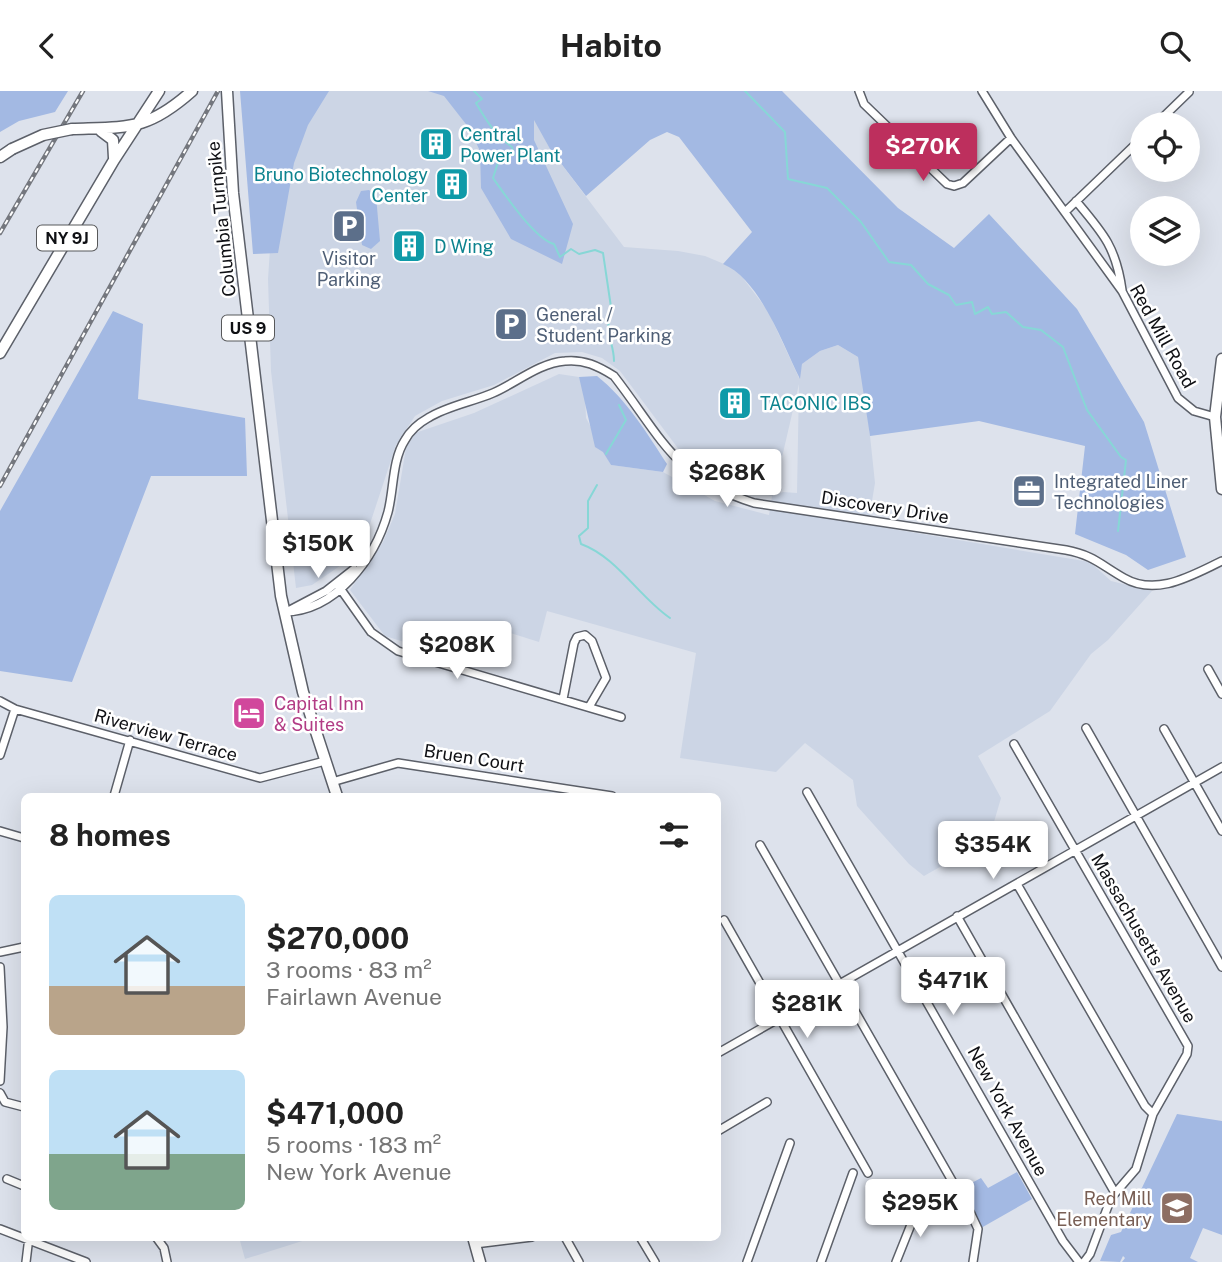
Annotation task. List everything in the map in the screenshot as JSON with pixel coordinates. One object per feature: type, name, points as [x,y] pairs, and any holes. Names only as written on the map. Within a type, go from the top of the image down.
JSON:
[{"type":"main road","points":[[137,125],[159,91]]},
{"type":"main road","points":[[181,91],[191,91]]},
{"type":"main road","points":[[0,157],[43,135],[72,129],[137,125],[158,116],[191,91]]},
{"type":"main road","name":"Columbia Turnpike","points":[[227,91],[233,193],[284,613],[297,671],[336,793]]},
{"type":"main road","name":"NY 9J","points":[[0,353],[137,125]]},
{"type":"main road","points":[[94,129],[107,133],[113,140],[116,148],[114,160]]},
{"type":"main road","points":[[1222,359],[1215,417],[1222,489]]},
{"type":"main road","points":[[474,1241],[480,1262]]},
{"type":"street","points":[[859,91],[864,104],[947,184],[954,186],[962,183],[1011,138]]},
{"type":"street","name":"Red Mill Road","points":[[982,91],[1011,138],[1122,291],[1178,398],[1194,411],[1215,417]]},
{"type":"street","points":[[1168,112],[1189,92]]},
{"type":"street","points":[[1065,212],[1130,149]]},
{"type":"street","points":[[1076,201],[1111,245],[1120,269],[1122,291]]},
{"type":"street","name":"Discovery Drive","points":[[284,613],[314,607],[339,587],[361,563],[381,532],[401,447],[412,430],[428,417],[489,395],[543,367],[580,360],[600,366],[614,376],[685,470],[721,493],[754,503],[1066,549],[1088,554],[1124,578],[1147,585],[1178,581],[1222,561]]},
{"type":"street","points":[[339,587],[371,632],[398,651],[621,717]]},
{"type":"street","points":[[563,699],[574,643],[577,637],[585,635],[592,641],[606,678],[589,707]]},
{"type":"street","points":[[1208,670],[1222,694]]},
{"type":"street","name":"Riverview Terrace","points":[[0,701],[15,709],[260,778],[325,761]]},
{"type":"street","points":[[0,755],[15,709]]},
{"type":"street","points":[[1086,727],[1222,967]]},
{"type":"street","points":[[1164,729],[1222,831]]},
{"type":"street","points":[[115,793],[130,740]]},
{"type":"street","name":"Massachusetts Avenue","points":[[1014,744],[1188,1046],[1187,1054],[1153,1114],[1136,1169],[1115,1193],[1090,1254],[1081,1262]]},
{"type":"street","name":"Bruen Court","points":[[332,782],[398,763],[593,793]]},
{"type":"street","points":[[721,1051],[1222,767]]},
{"type":"street","name":"New York Avenue","points":[[807,792],[1063,1241],[1081,1262]]},
{"type":"street","points":[[0,831],[21,837]]},
{"type":"street","points":[[760,845],[971,1214],[978,1229],[973,1262]]},
{"type":"street","points":[[1017,884],[1145,1106],[1153,1114]]},
{"type":"street","points":[[957,916],[1115,1193]]},
{"type":"street","points":[[724,920],[868,1173]]},
{"type":"street","points":[[0,952],[21,948]]},
{"type":"street","points":[[0,967],[4,1027],[0,1081]]},
{"type":"street","points":[[0,1093],[5,1102],[21,1106]]},
{"type":"street","points":[[721,1129],[767,1102]]},
{"type":"street","points":[[747,1262],[790,1143]]},
{"type":"street","points":[[821,1262],[853,1173]]},
{"type":"street","points":[[7,1179],[21,1185]]},
{"type":"street","points":[[896,1262],[918,1207]]},
{"type":"street","points":[[0,1229],[21,1236]]},
{"type":"street","points":[[26,1262],[29,1241]]},
{"type":"street","points":[[36,1241],[86,1262]]},
{"type":"street","points":[[159,1241],[164,1248],[167,1262]]},
{"type":"street","points":[[567,1241],[579,1262]]},
{"type":"street","points":[[642,1241],[655,1262]]},
{"type":"shaded area","points":[[0,91],[68,91],[55,112],[19,121],[0,132]]},
{"type":"shaded area","points":[[240,91],[329,91],[308,125],[294,163],[278,253],[253,254]]},
{"type":"shaded area","points":[[287,91],[520,91],[550,149],[624,247],[705,256],[736,269],[768,311],[799,378],[802,364],[820,351],[838,345],[858,357],[864,379],[875,483],[868,525],[1090,562],[1111,581],[1152,591],[1108,640],[1091,654],[1050,711],[978,756],[1001,798],[989,839],[924,876],[909,864],[857,806],[853,780],[805,743],[776,772],[680,758],[696,653],[547,611],[539,642],[494,628],[482,666],[385,636],[350,590],[383,542],[395,514],[406,448],[415,433],[474,413],[559,374],[579,377],[585,394],[586,418],[611,465],[663,472],[715,501],[769,515],[772,496],[728,486],[700,471],[683,455],[620,371],[602,358],[582,352],[555,353],[494,385],[442,401],[415,416],[396,445],[363,545],[353,557],[312,585],[296,588],[271,371],[268,279],[275,174]],"holes":[[[799,384],[797,493],[783,492],[773,496]]]},
{"type":"shaded area","points":[[428,91],[782,91],[898,208],[954,248],[989,214],[1077,309],[1144,422],[1186,557],[1148,570],[1126,555],[1075,534],[1085,446],[979,421],[870,436],[858,357],[838,345],[820,351],[802,364],[800,379],[759,298],[736,272],[723,264],[752,232],[679,137],[667,132],[650,140],[586,196],[550,149],[534,120],[534,140],[573,224],[562,264],[511,239],[481,188],[480,151],[469,128],[444,96]]},
{"type":"shaded area","points":[[369,190],[376,196],[380,241],[371,249],[362,245],[356,202],[361,191]]},
{"type":"shaded area","points":[[113,311],[143,324],[138,399],[245,418],[247,476],[151,476],[72,682],[0,671],[0,511]]},
{"type":"shaded area","points":[[597,376],[627,406],[644,429],[667,464],[663,472],[611,465],[603,452],[595,447],[579,377]]},
{"type":"shaded area","name":"Red Mill Elementary","points":[[1177,1114],[1222,1121],[1222,1235],[1203,1228],[1190,1258],[1198,1262],[1122,1262],[1125,1258],[1123,1256],[1120,1262],[1100,1261],[1111,1235],[1121,1232]]},
{"type":"shaded area","points":[[1017,1172],[1032,1199],[981,1228],[962,1188],[981,1178],[988,1188]]},
{"type":"shaded area","points":[[240,1241],[302,1241],[245,1259]]},
{"type":"waterway","points":[[474,91],[482,99],[476,103],[483,115],[512,147],[514,155],[501,153],[493,178],[538,234],[554,244],[560,257],[571,249],[579,254],[595,250],[603,253],[611,307]]},
{"type":"waterway","points":[[745,91],[785,132],[788,179],[827,188],[861,222],[889,262],[911,265],[928,284],[949,295],[956,305],[972,302],[975,314],[988,307],[992,314],[1006,312],[1023,327],[1041,330],[1063,347],[1087,410],[1126,460],[1118,531]]},
{"type":"waterway","points":[[609,318],[614,361]]},
{"type":"waterway","points":[[606,454],[626,420],[619,405]]},
{"type":"waterway","points":[[597,485],[588,501],[588,528],[579,536],[581,544],[606,558],[670,618]]},
{"type":"railway","points":[[0,233],[83,91]]},
{"type":"railway","points":[[0,486],[218,91]]},
{"type":"place","name":"Central Power Plant","points":[[436,144]]},
{"type":"place","name":"Bruno Biotechnology Center","points":[[452,184]]},
{"type":"place","name":"Visitor Parking","points":[[349,226]]},
{"type":"place","name":"D Wing","points":[[409,246]]},
{"type":"place","name":"General / Student Parking","points":[[511,324]]},
{"type":"place","name":"TACONIC IBS","points":[[735,403]]},
{"type":"place","name":"Integrated Liner Technologies","points":[[1029,491]]},
{"type":"place","name":"Capital Inn & Suites","points":[[249,713]]},
{"type":"place","name":"Red Mill Elementary","points":[[1177,1208]]}]
